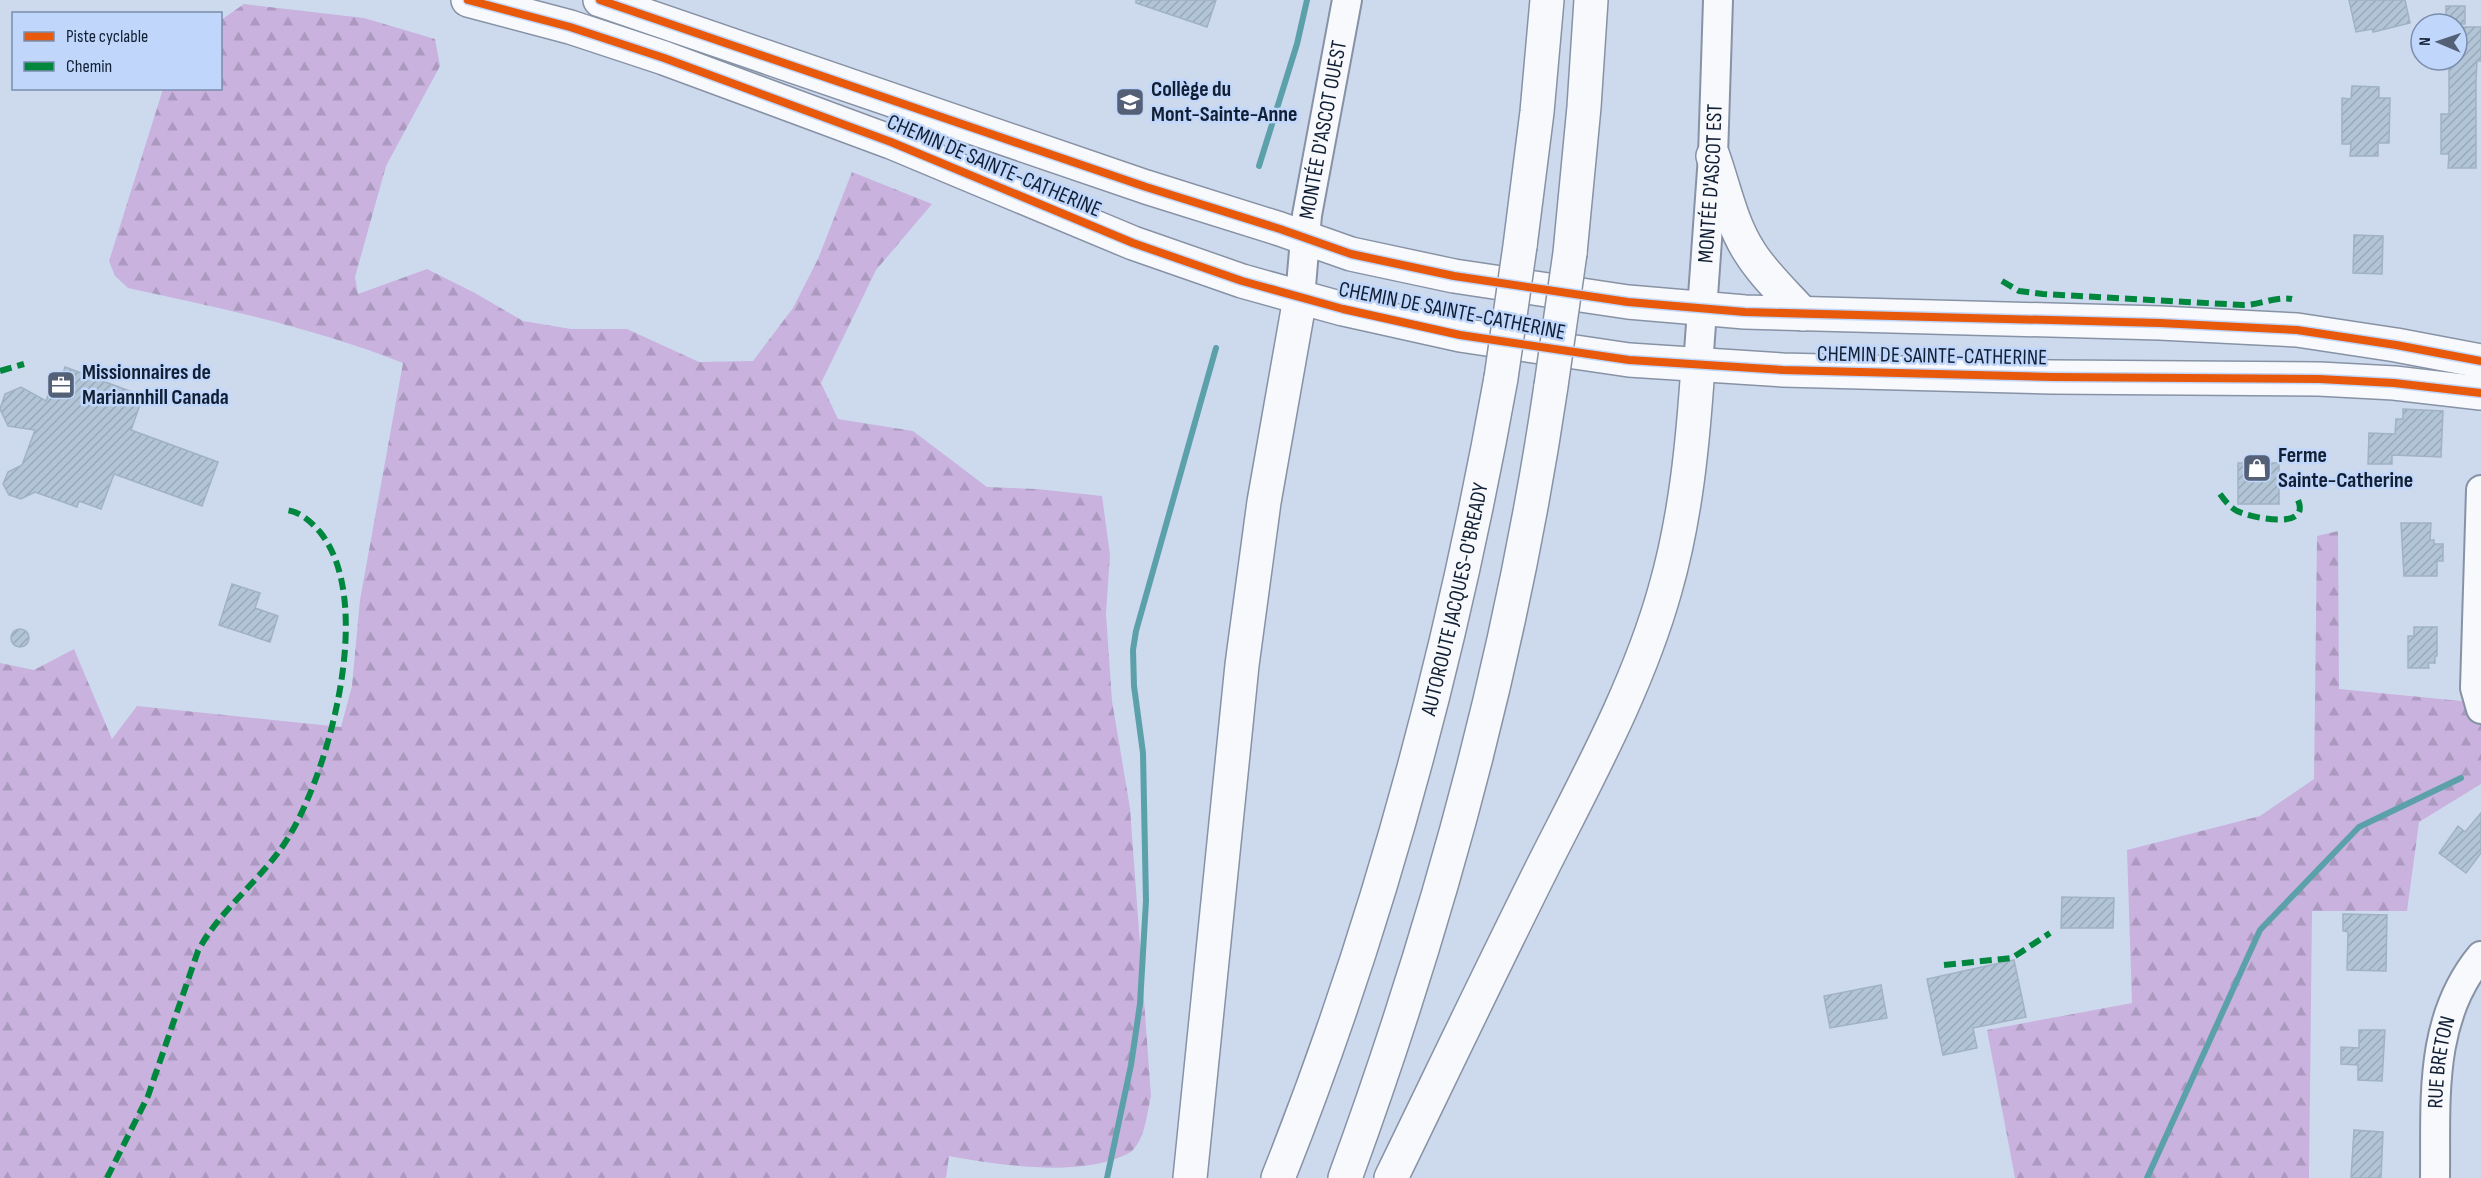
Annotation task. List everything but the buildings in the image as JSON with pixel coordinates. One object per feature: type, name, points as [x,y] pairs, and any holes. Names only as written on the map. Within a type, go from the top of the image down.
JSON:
[{"type":"main road","name":"CHEMIN DE SAINTE-CATHERINE","points":[[468,0],[561,24],[648,52],[873,135],[1133,243],[1242,280],[1300,298],[1396,321],[1511,344],[1629,360],[1698,366],[2000,376],[2319,379],[2394,383],[2481,393]]},
{"type":"main road","name":"CHEMIN DE SAINTE-CATHERINE","points":[[600,0],[1137,184],[1351,254],[1454,276],[1564,294],[1704,309],[2254,327],[2357,339],[2481,361]]},
{"type":"main road","name":"AUTOROUTE JACQUES-O'BREADY","points":[[1278,1178],[1344,996],[1407,794],[1453,616],[1501,378],[1536,122],[1547,0]]},
{"type":"main road","points":[[1345,1178],[1403,1012],[1471,778],[1512,604],[1551,386],[1570,253],[1591,0]]},
{"type":"main road","points":[[1713,156],[1737,227],[1748,249],[1759,266],[1803,314]]},
{"type":"main road","points":[[1190,1178],[1242,665],[1266,491],[1300,298]]},
{"type":"main road","points":[[1391,1178],[1612,729],[1648,643],[1680,529],[1691,447],[1698,366]]},
{"type":"street","name":"MONTÉE D'ASCOT OUEST","points":[[1300,298],[1307,215],[1347,0]]},
{"type":"street","name":"MONTÉE D'ASCOT EST","points":[[1698,366],[1704,309],[1713,156],[1718,0]]},
{"type":"street","points":[[2481,490],[2475,688],[2481,710]]},
{"type":"street","name":"RUE BRETON","points":[[2435,1178],[2436,1071],[2441,1039],[2458,991],[2481,956]]},
{"type":"green space","points":[[244,4],[364,18],[435,39],[440,66],[386,166],[355,277],[358,294],[427,269],[523,321],[571,329],[627,329],[699,362],[753,361],[793,308],[818,259],[852,172],[932,204],[876,270],[821,383],[838,419],[913,431],[987,487],[1037,489],[1102,496],[1110,555],[1106,614],[1112,701],[1130,808],[1151,1096],[1142,1133],[1136,1147],[1131,1152],[1091,1165],[1043,1168],[949,1156],[946,1178],[0,1178],[0,663],[34,670],[74,649],[112,739],[137,706],[341,727],[352,686],[360,600],[403,363],[301,329],[128,288],[115,276],[109,261],[163,90],[222,90],[222,19]]},
{"type":"green space","points":[[2338,531],[2339,689],[2481,703],[2481,784],[2419,822],[2407,911],[2312,911],[2309,1178],[2015,1178],[1987,1030],[2132,1003],[2127,850],[2260,816],[2314,779],[2317,536]]},
{"type":"waterway","points":[[1259,166],[1297,44],[1307,0]]},
{"type":"waterway","points":[[1107,1178],[1131,1065],[1140,1004],[1146,901],[1143,753],[1134,686],[1133,650],[1136,631],[1216,348]]},
{"type":"waterway","points":[[2147,1178],[2260,930],[2359,827],[2461,778]]},
{"type":"marked path","points":[[2002,281],[2019,291],[2043,294],[2243,305],[2292,299]]},
{"type":"marked path","points":[[0,371],[24,364]]},
{"type":"marked path","points":[[2220,494],[2237,511],[2255,517],[2280,520],[2297,515],[2300,507],[2296,496]]},
{"type":"marked path","points":[[107,1178],[148,1096],[198,951],[219,920],[269,864],[291,833],[306,803],[332,725],[341,682],[346,639],[344,598],[336,562],[320,532],[305,518],[286,510]]},
{"type":"marked path","points":[[1944,965],[2012,958],[2050,933]]},
{"type":"cycle path","points":[[468,0],[570,27],[664,58],[891,142],[1133,243],[1242,281],[1343,309],[1460,335],[1629,360],[1783,370],[2052,377],[2319,379],[2394,383],[2481,393]]},
{"type":"cycle path","points":[[600,0],[1146,187],[1351,254],[1454,276],[1628,302],[1745,312],[2160,323],[2297,330],[2481,361]]},
{"type":"place","name":"Collège du Mont-Sainte-Anne","points":[[1130,102]]},
{"type":"place","name":"Missionnaires de Mariannhill Canada","points":[[61,385]]},
{"type":"place","name":"Ferme Sainte-Catherine","points":[[2257,468]]}]
